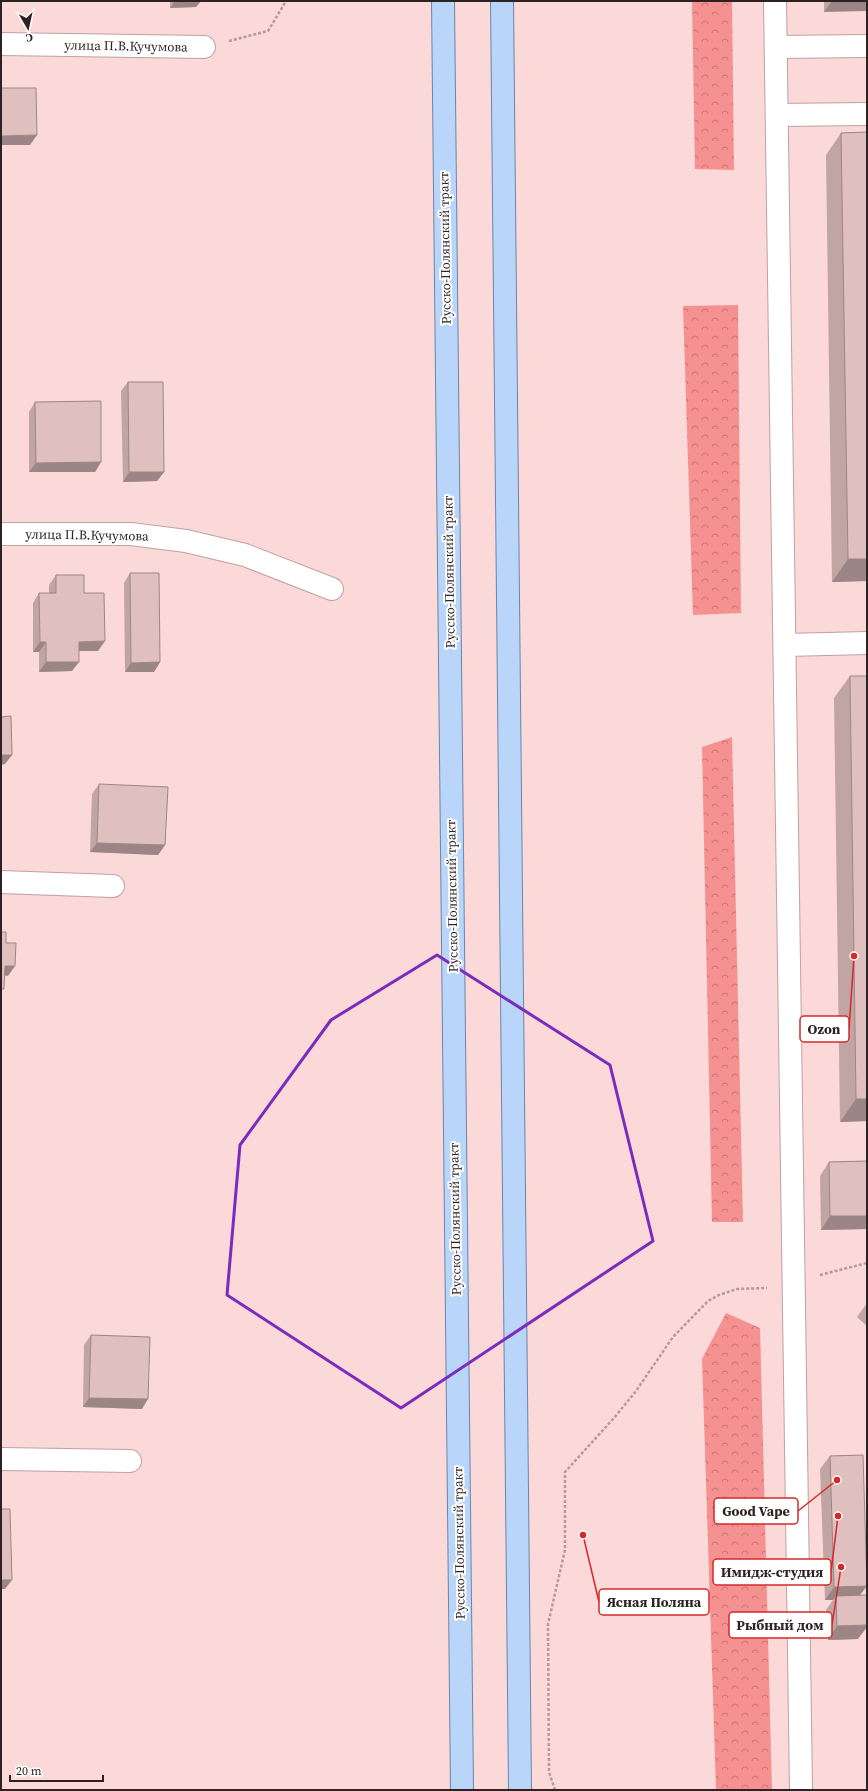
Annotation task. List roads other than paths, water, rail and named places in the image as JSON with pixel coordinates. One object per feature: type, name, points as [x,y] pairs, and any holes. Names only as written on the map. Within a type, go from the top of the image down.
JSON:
[{"type":"main road","name":"Русско-Полянский тракт","points":[[443,1],[462,1790]]},
{"type":"main road","points":[[502,1],[520,1790]]},
{"type":"street","points":[[775,1],[801,1790]]},
{"type":"street","name":"улица П.В.Кучумова","points":[[1,44],[204,47]]},
{"type":"street","points":[[776,47],[867,46]]},
{"type":"street","points":[[777,115],[867,114]]},
{"type":"street","name":"улица П.В.Кучумова","points":[[1,534],[131,534],[186,541],[245,555],[332,589]]},
{"type":"street","points":[[785,645],[867,644]]},
{"type":"street","points":[[1,882],[113,886]]},
{"type":"street","points":[[1,1459],[130,1461]]},
{"type":"place","name":"Ozon","points":[[854,956]]},
{"type":"place","name":"Good Vape","points":[[837,1480]]},
{"type":"place","name":"Имидж-студия","points":[[838,1516]]},
{"type":"place","name":"Ясная Поляна","points":[[583,1535]]},
{"type":"place","name":"Рыбный дом","points":[[841,1567]]}]
